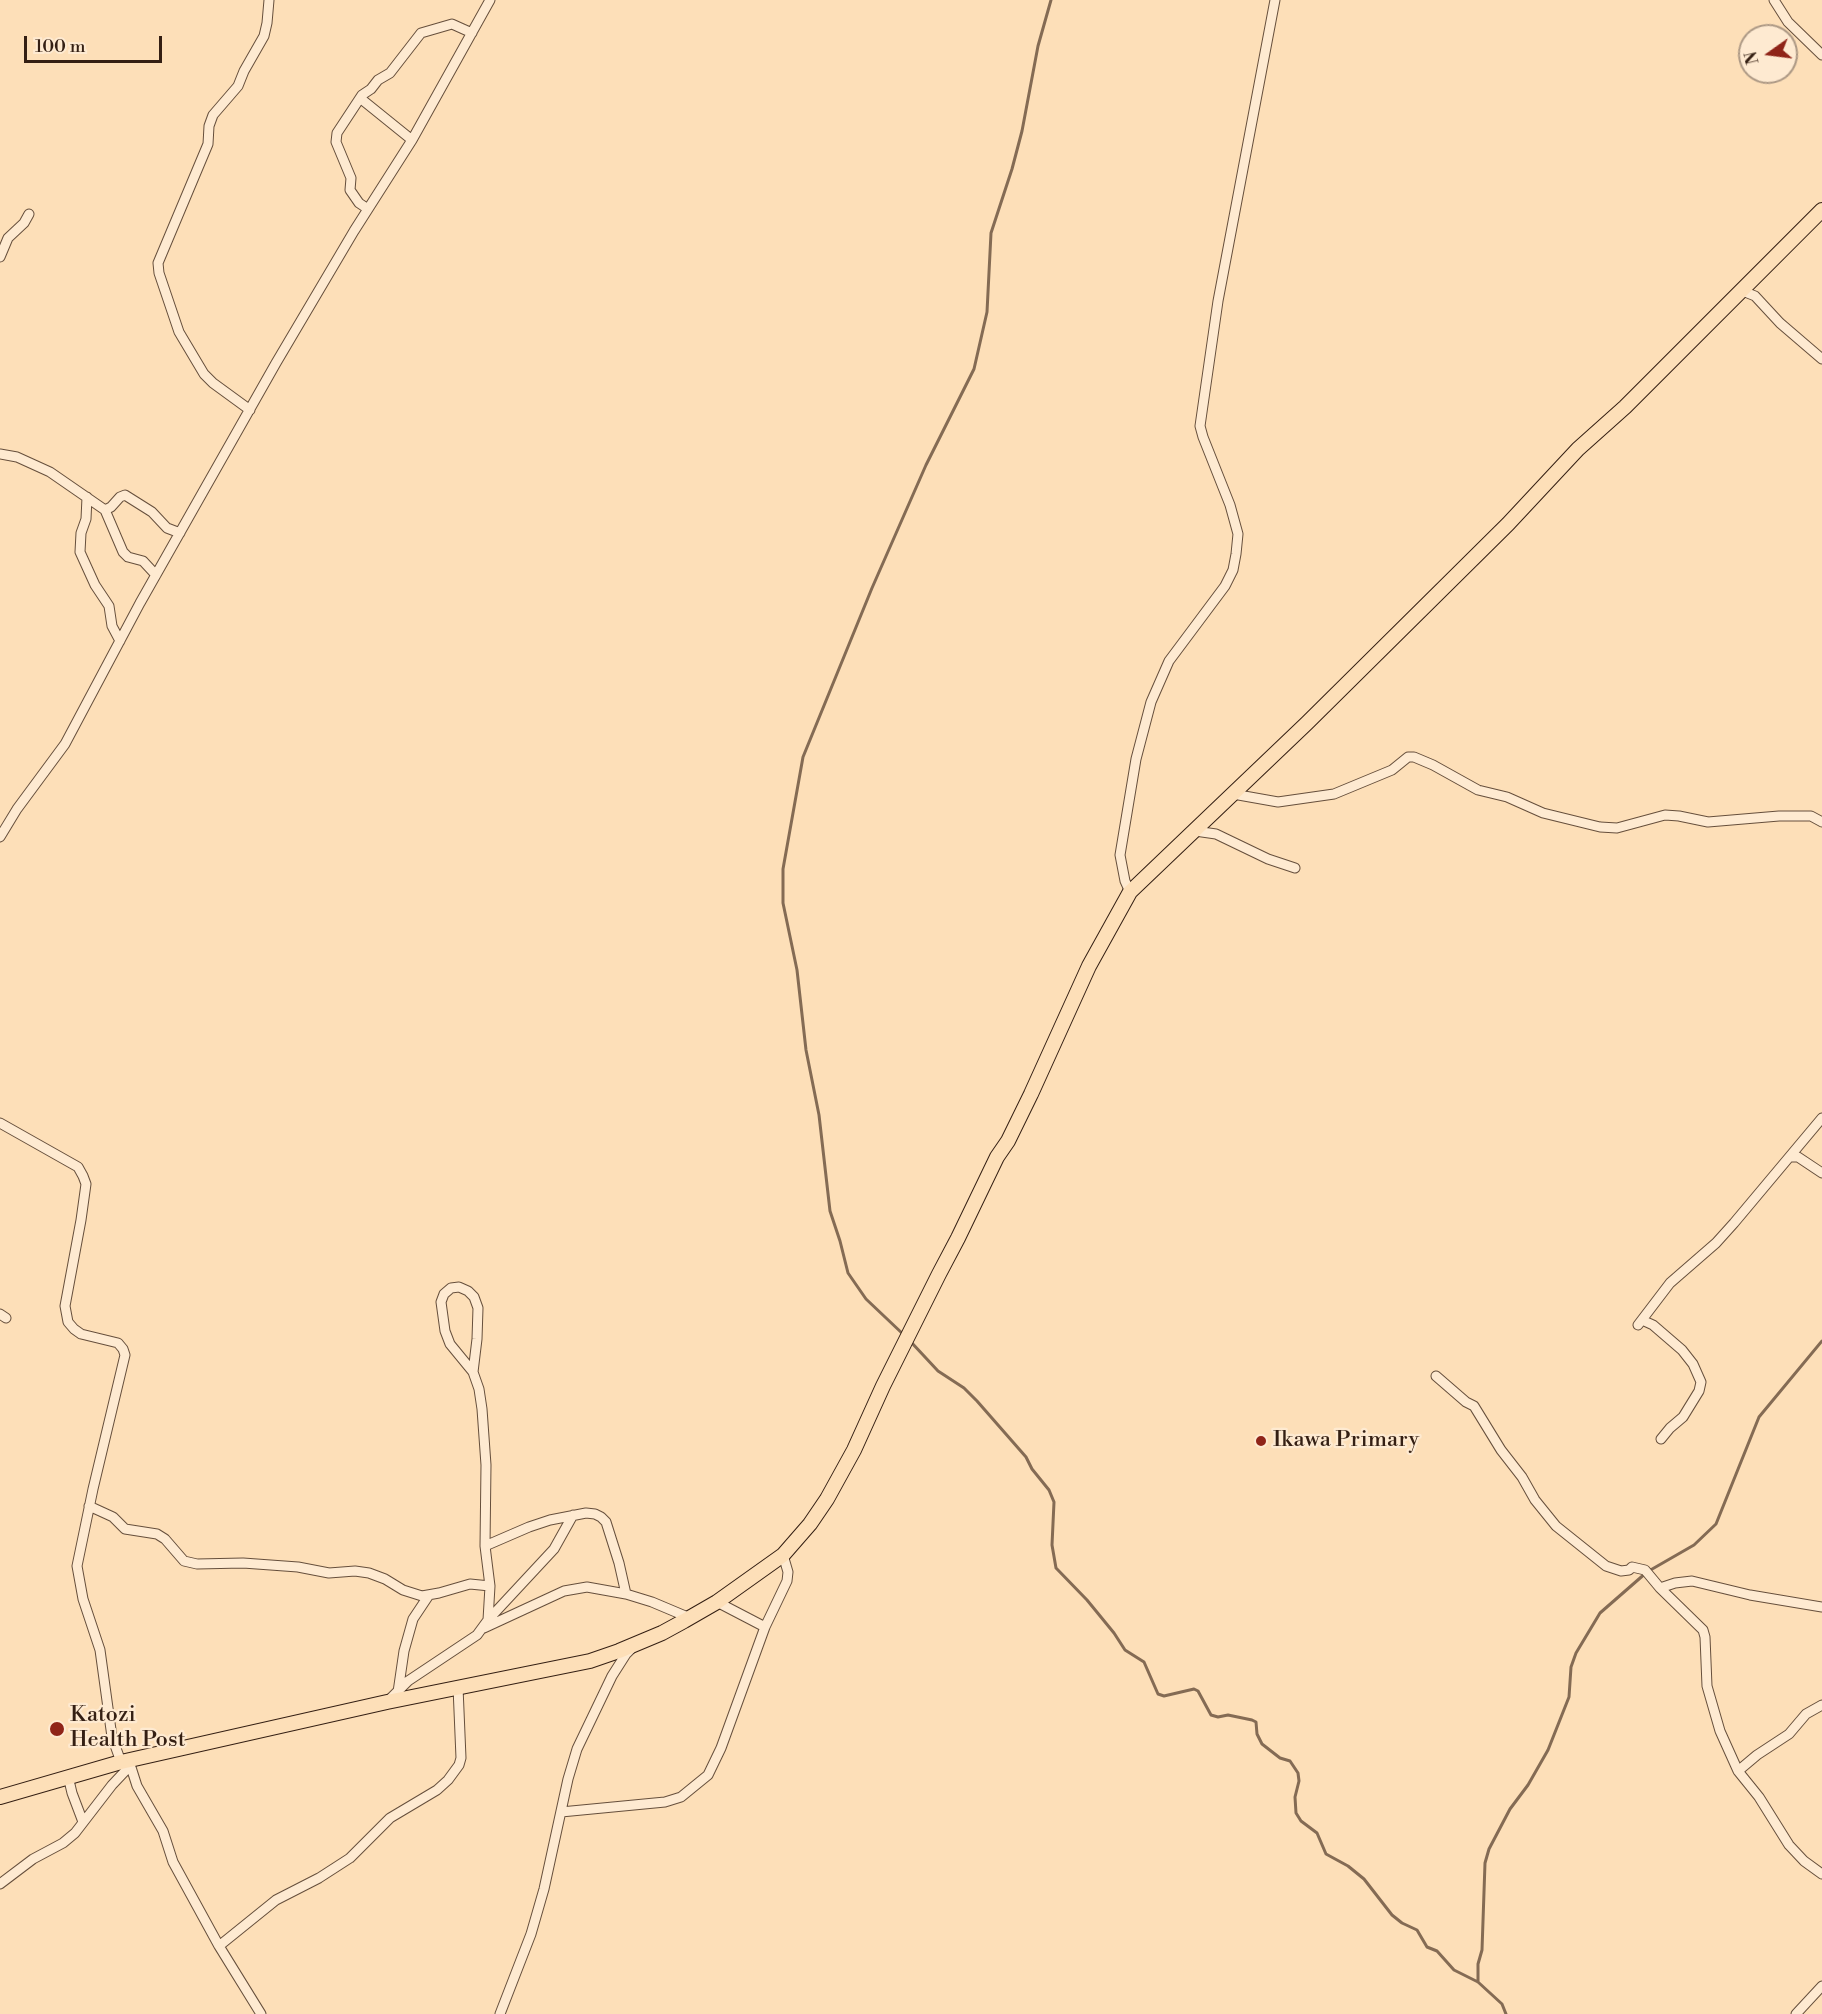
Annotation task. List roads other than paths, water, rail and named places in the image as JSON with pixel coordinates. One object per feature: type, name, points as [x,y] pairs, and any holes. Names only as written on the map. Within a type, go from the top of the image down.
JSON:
[{"type":"main road","points":[[0,1797],[68,1776],[387,1702],[590,1661],[662,1633],[690,1618],[717,1602],[783,1555],[810,1524],[827,1499],[854,1450],[883,1386],[1027,1103],[1089,966],[1130,892],[1307,723],[1484,548],[1578,450],[1625,407],[1822,210]]},
{"type":"street","points":[[250,410],[204,374],[178,332],[159,273],[158,263],[208,144],[209,126],[213,115],[238,86],[247,64],[264,36],[269,0]]},
{"type":"street","points":[[0,837],[17,809],[65,744],[156,575],[250,410],[368,209],[412,140],[490,0]]},
{"type":"street","points":[[1130,892],[1125,881],[1120,855],[1136,759],[1151,702],[1169,661],[1224,586],[1233,570],[1236,554],[1239,534],[1200,426],[1218,301],[1275,0]]},
{"type":"street","points":[[1774,0],[1788,22],[1822,55]]},
{"type":"street","points":[[368,209],[354,198],[350,190],[351,178],[336,142],[337,134],[360,98],[378,80],[390,73],[421,33],[452,24],[472,33]]},
{"type":"street","points":[[360,98],[412,140]]},
{"type":"street","points":[[0,257],[8,238],[24,223],[29,214]]},
{"type":"street","points":[[1740,290],[1755,296],[1780,323],[1822,359]]},
{"type":"street","points":[[0,454],[17,457],[50,472],[105,510],[123,552],[128,557],[143,561],[156,575]]},
{"type":"street","points":[[105,510],[125,495],[152,512],[167,528],[180,533]]},
{"type":"street","points":[[87,497],[80,552],[95,585],[109,606],[112,626],[120,641]]},
{"type":"street","points":[[1233,794],[1278,801],[1334,794],[1392,770],[1404,758],[1414,757],[1478,790],[1508,797],[1543,813],[1600,827],[1617,828],[1665,815],[1708,822],[1779,816],[1811,816],[1822,822]]},
{"type":"street","points":[[1195,831],[1216,834],[1268,859],[1295,868]]},
{"type":"street","points":[[1661,1439],[1683,1417],[1699,1391],[1701,1382],[1693,1364],[1682,1350],[1653,1324],[1640,1323],[1670,1283],[1716,1244],[1822,1118]]},
{"type":"street","points":[[0,1123],[78,1167],[84,1176],[86,1184],[65,1306],[69,1323],[74,1329],[98,1339],[118,1343],[126,1355],[89,1506],[78,1566],[78,1581],[100,1650],[112,1737],[163,1831],[173,1862],[219,1946],[261,2014]]},
{"type":"street","points":[[1790,1157],[1798,1156],[1822,1173]]},
{"type":"street","points":[[473,1372],[478,1308],[474,1297],[468,1291],[459,1287],[451,1288],[444,1294],[441,1302],[445,1331],[455,1351],[473,1372],[479,1389],[485,1444],[485,1546],[490,1586],[486,1624]]},
{"type":"street","points":[[1436,1376],[1466,1402],[1474,1406],[1534,1500],[1556,1526],[1606,1566],[1621,1571],[1632,1567],[1647,1572],[1704,1632],[1707,1686],[1720,1731],[1738,1771],[1759,1797],[1789,1845],[1804,1861],[1822,1874]]},
{"type":"street","points":[[89,1506],[113,1517],[125,1529],[157,1533],[184,1561],[202,1564],[243,1563],[298,1567],[329,1573],[355,1571],[369,1573],[385,1579],[402,1590],[422,1596],[470,1584],[490,1586]]},
{"type":"street","points":[[485,1546],[529,1527],[573,1515],[595,1514],[606,1522],[626,1594]]},
{"type":"street","points":[[387,1702],[408,1681],[464,1645],[486,1624],[554,1550],[573,1515]]},
{"type":"street","points":[[561,1812],[665,1802],[681,1797],[708,1775],[721,1748],[765,1627],[787,1581],[788,1572],[783,1555]]},
{"type":"street","points":[[1660,1588],[1692,1581],[1750,1595],[1822,1607]]},
{"type":"street","points":[[486,1624],[570,1589],[587,1587],[626,1594],[690,1618]]},
{"type":"street","points":[[398,1692],[404,1651],[413,1619],[429,1595]]},
{"type":"street","points":[[717,1602],[765,1627]]},
{"type":"street","points":[[500,2014],[531,1934],[577,1749],[612,1676],[635,1644]]},
{"type":"street","points":[[219,1946],[276,1900],[319,1878],[350,1858],[390,1818],[437,1790],[448,1780],[459,1765],[460,1758],[458,1687]]},
{"type":"street","points":[[1738,1771],[1790,1734],[1806,1714],[1821,1707]]},
{"type":"street","points":[[0,1884],[33,1859],[63,1843],[75,1833],[126,1763]]},
{"type":"street","points":[[68,1776],[83,1822]]},
{"type":"street","points":[[1796,2014],[1822,1986]]},
{"type":"waterway","points":[[904,1335],[866,1299],[848,1273],[830,1211],[819,1115],[806,1050],[797,970],[783,903],[783,869],[803,757],[872,588],[926,465],[974,369],[987,312],[991,233],[1022,131],[1038,46],[1051,0]]},
{"type":"waterway","points":[[1478,1982],[1478,1964],[1482,1950],[1485,1863],[1489,1849],[1510,1809],[1528,1785],[1548,1750],[1569,1697],[1571,1667],[1576,1653],[1600,1613],[1647,1572],[1694,1545],[1716,1524],[1759,1417],[1822,1341]]},
{"type":"waterway","points":[[911,1342],[938,1371],[964,1388],[1026,1457],[1032,1469],[1049,1490],[1054,1502],[1052,1545],[1056,1568],[1087,1600],[1125,1650],[1144,1662],[1158,1694],[1164,1696],[1194,1689],[1198,1691],[1211,1715],[1218,1717],[1228,1715],[1256,1722],[1257,1734],[1262,1744],[1280,1758],[1290,1761],[1298,1773],[1296,1813],[1301,1821],[1317,1833],[1326,1854],[1348,1866],[1364,1879],[1392,1915],[1417,1930],[1427,1947],[1437,1951],[1454,1970],[1478,1982],[1502,2004],[1506,2014]]},
{"type":"place","name":"Ikawa Primary","points":[[1261,1441]]},
{"type":"place","name":"Katozi Health Post","points":[[57,1729]]}]
